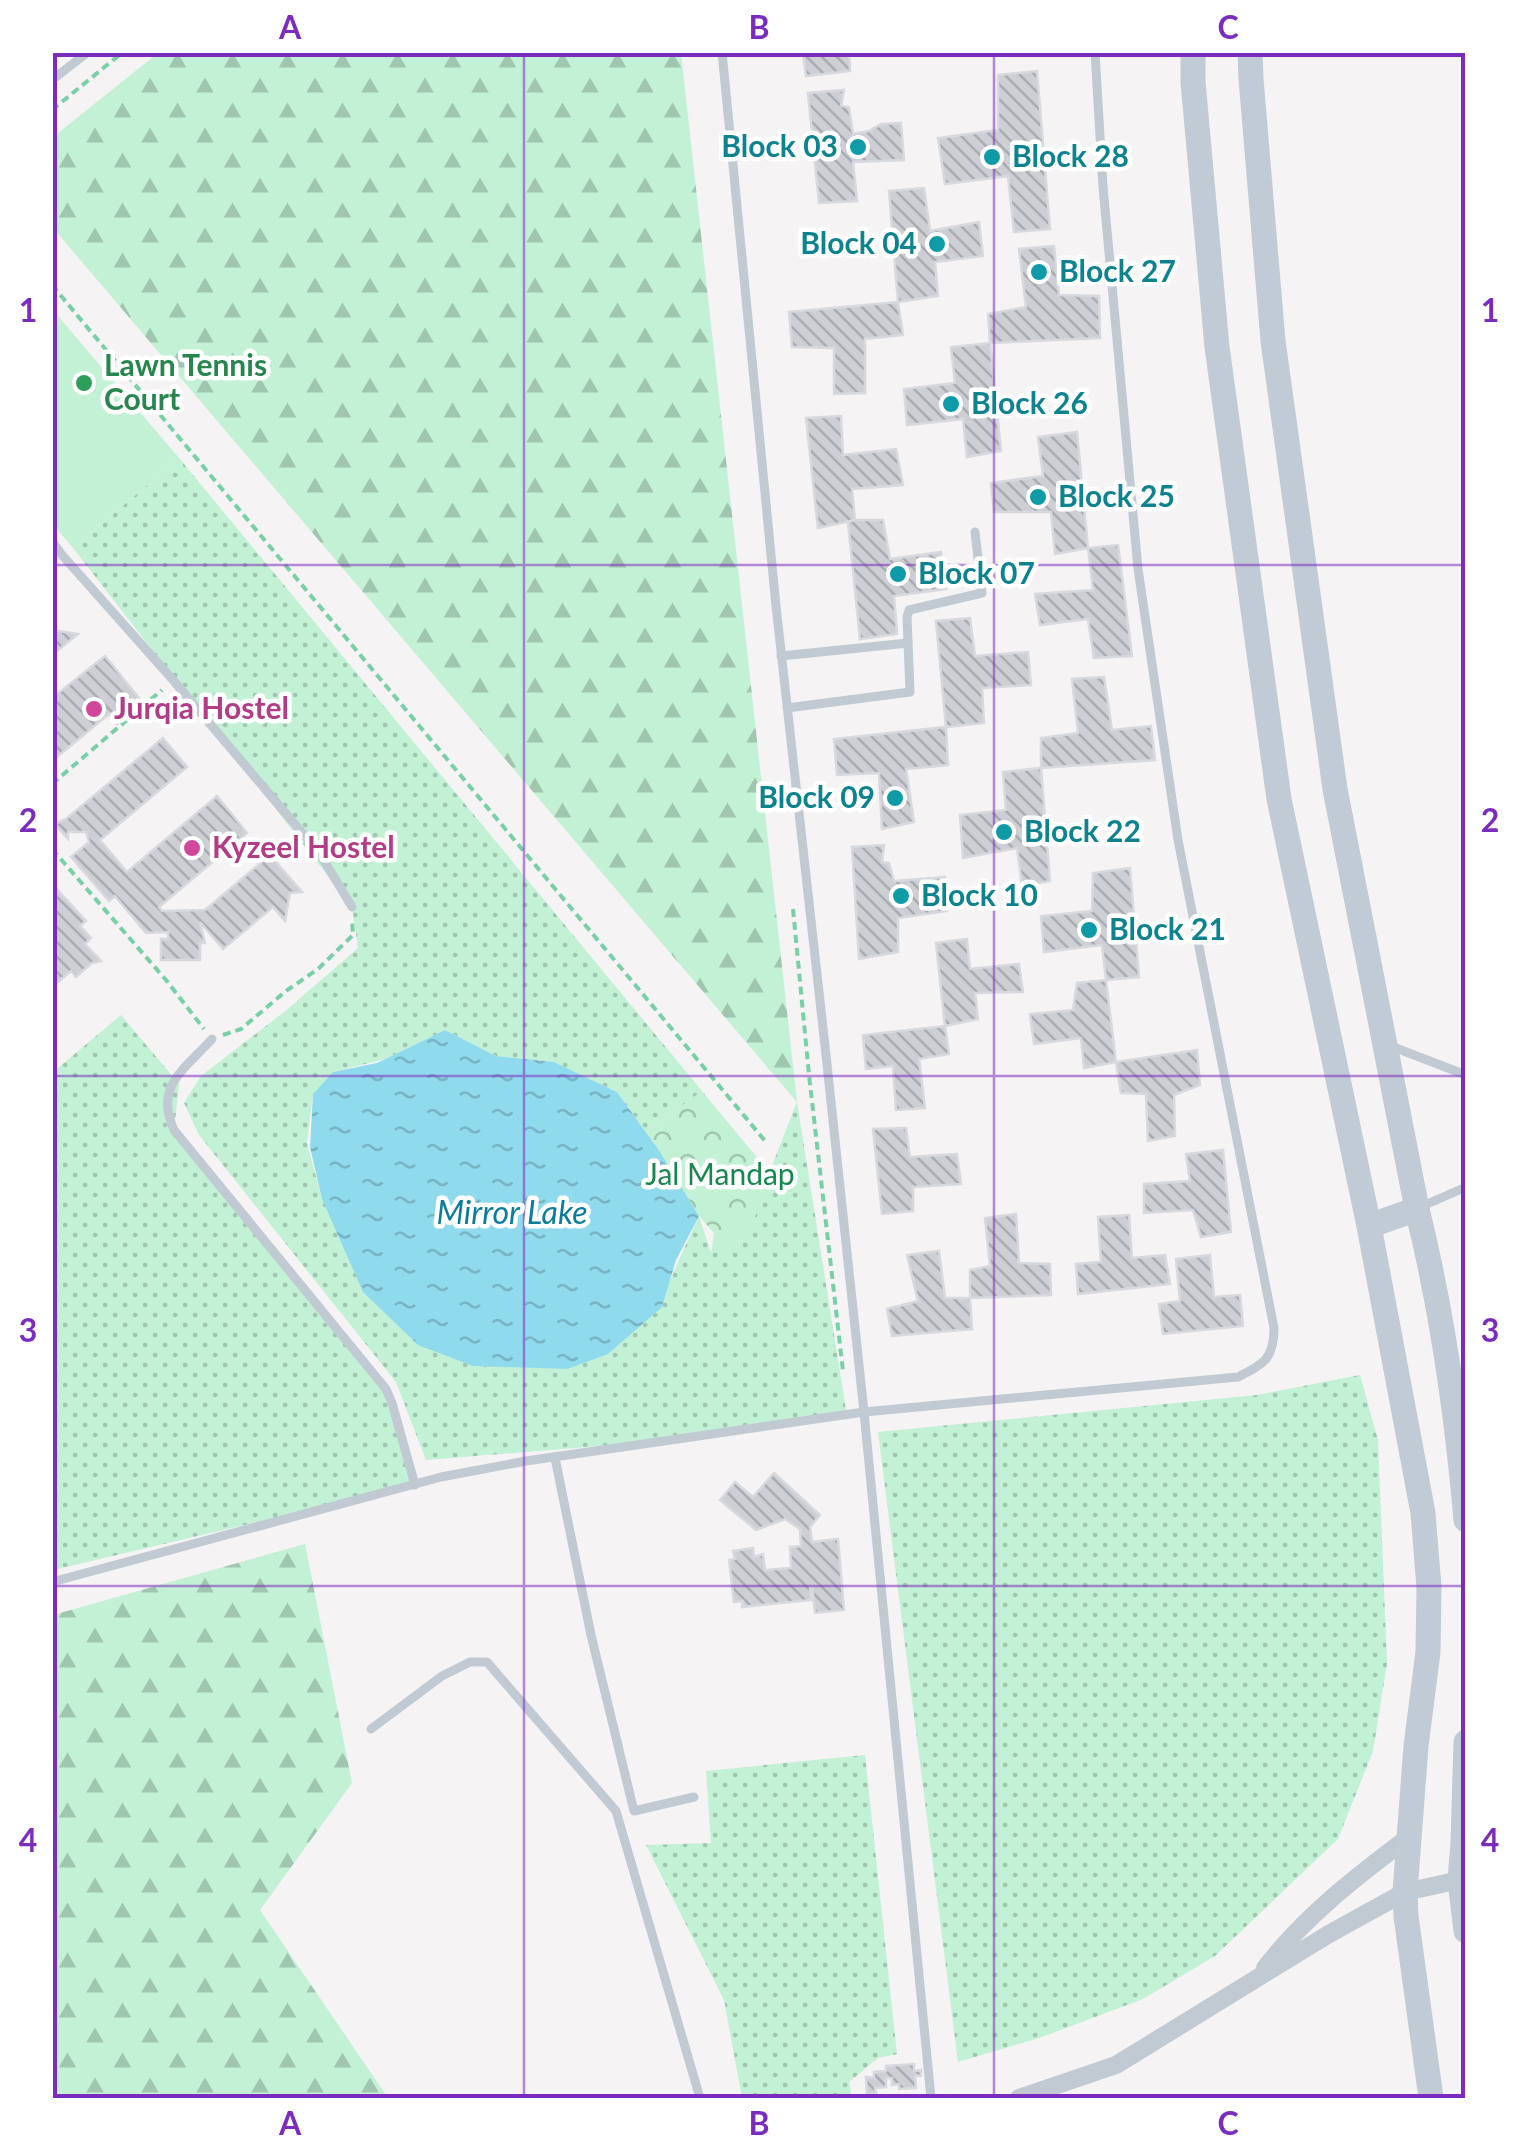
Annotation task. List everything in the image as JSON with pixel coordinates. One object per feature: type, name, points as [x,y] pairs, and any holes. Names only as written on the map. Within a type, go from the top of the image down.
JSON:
[{"type":"street","points":[[1193,52],[1216,348],[1279,799],[1368,1226],[1422,1513],[1429,1586],[1428,1652],[1405,1892],[1431,2098]]},
{"type":"street","points":[[1250,52],[1274,341],[1303,566],[1336,789],[1416,1209],[1433,1275],[1466,1520]]},
{"type":"street","points":[[1368,1226],[1416,1209]]},
{"type":"street","points":[[1466,1742],[1462,1870],[1466,1931]]},
{"type":"street","points":[[1256,1980],[1280,1950],[1354,1878],[1409,1837]]},
{"type":"street","points":[[1019,2098],[1116,2065],[1329,1934],[1405,1892],[1462,1870]]},
{"type":"lane","points":[[52,80],[88,52]]},
{"type":"lane","points":[[722,52],[781,656],[864,1412],[931,2098]]},
{"type":"lane","points":[[52,1582],[415,1485],[526,1461],[864,1412],[1238,1377],[1263,1364],[1274,1347],[1274,1328],[1178,840],[1138,569],[1094,52]]},
{"type":"lane","points":[[787,708],[910,692],[907,617],[910,610],[982,593],[976,532]]},
{"type":"lane","points":[[52,541],[320,854],[352,906]]},
{"type":"lane","points":[[781,656],[908,643]]},
{"type":"lane","points":[[212,1039],[170,1085],[166,1111],[174,1130],[386,1390],[415,1485]]},
{"type":"lane","points":[[1386,1044],[1466,1075]]},
{"type":"lane","points":[[1416,1209],[1466,1187]]},
{"type":"lane","points":[[1444,1351],[1463,1373]]},
{"type":"lane","points":[[555,1458],[591,1635],[634,1811],[694,1798]]},
{"type":"lane","points":[[370,1729],[442,1676],[470,1662],[487,1662],[616,1811],[700,2098]]},
{"type":"path","points":[[52,110],[123,52]]},
{"type":"path","points":[[52,285],[766,1142]]},
{"type":"path","points":[[52,784],[173,680]]},
{"type":"path","points":[[52,849],[212,1039],[241,1029],[318,969],[353,935],[352,906]]},
{"type":"green space","points":[[158,53],[681,53],[797,1102],[53,228],[53,137]]},
{"type":"green space","name":"Lawn Tennis Court","points":[[52,309],[179,458],[73,548],[53,524]]},
{"type":"green space","points":[[179,458],[702,1091],[646,1132],[617,1092],[554,1062],[496,1056],[445,1030],[385,1059],[333,1072],[313,1094],[307,1143],[322,1199],[655,1313],[699,1216],[711,1253],[743,1240],[797,1102],[847,1416],[674,1440],[426,1460],[396,1382],[199,1135],[184,1103],[201,1076],[358,948],[352,907],[73,548]]},
{"type":"green space","points":[[121,1015],[179,1084],[174,1130],[392,1403],[415,1485],[53,1570],[52,1073]]},
{"type":"green space","name":"Jal Mandap","points":[[702,1091],[769,1172],[761,1205],[743,1240],[711,1254],[714,1233],[646,1132]]},
{"type":"green space","points":[[1360,1375],[1378,1440],[1387,1664],[1373,1751],[1338,1839],[1215,1956],[1143,1999],[1042,2037],[958,2062],[878,1432],[1257,1395]]},
{"type":"green space","points":[[305,1544],[352,1783],[260,1910],[388,2098],[53,2098],[53,1615]]},
{"type":"green space","points":[[865,1755],[897,2054],[878,2058],[849,2082],[852,2098],[742,2098],[724,2000],[646,1845],[711,1843],[706,1771]]},
{"type":"water","name":"Mirror Lake","points":[[445,1030],[496,1056],[554,1062],[617,1092],[699,1216],[676,1260],[662,1307],[608,1354],[567,1369],[473,1366],[418,1345],[363,1292],[322,1199],[310,1147],[313,1094],[333,1072],[377,1063]]},
{"type":"building","points":[[803,52],[849,52],[850,71],[806,76]]},
{"type":"building","name":"Block 28","points":[[1037,71],[1050,229],[1014,232],[1008,176],[945,184],[938,138],[998,130],[998,75]]},
{"type":"building","name":"Block 03","points":[[844,90],[841,106],[849,107],[853,134],[881,124],[901,123],[904,160],[853,162],[857,201],[819,203],[808,93]]},
{"type":"building","name":"Block 04","points":[[924,188],[930,231],[979,222],[983,256],[935,262],[938,296],[898,302],[889,191]]},
{"type":"building","name":"Block 27","points":[[1054,246],[1059,295],[1099,296],[1100,338],[990,343],[988,314],[1026,307],[1019,249]]},
{"type":"building","points":[[898,302],[903,335],[865,339],[865,393],[834,394],[834,348],[792,347],[789,312]]},
{"type":"building","name":"Block 26","points":[[990,343],[1001,451],[967,457],[963,419],[907,425],[904,389],[955,383],[951,347]]},
{"type":"building","points":[[841,416],[843,455],[896,449],[903,485],[852,489],[855,520],[818,528],[806,418]]},
{"type":"building","name":"Block 25","points":[[1077,432],[1088,548],[1055,554],[1051,512],[994,512],[991,483],[1043,476],[1038,437]]},
{"type":"building","name":"Block 07","points":[[883,520],[890,559],[941,552],[946,589],[894,596],[897,634],[860,639],[848,522]]},
{"type":"building","points":[[1118,545],[1132,656],[1094,658],[1088,619],[1040,625],[1035,594],[1093,590],[1088,548]]},
{"type":"building","points":[[970,618],[975,656],[1028,652],[1031,685],[982,688],[984,723],[946,727],[936,621]]},
{"type":"building","name":"Jurqia Hostel","points":[[52,630],[78,634],[52,655]]},
{"type":"building","name":"Jurqia Hostel","points":[[105,656],[143,703],[117,724],[109,714],[52,761],[52,698]]},
{"type":"building","points":[[1104,677],[1112,730],[1151,726],[1155,760],[1041,768],[1041,738],[1078,733],[1072,679]]},
{"type":"building","name":"Block 09","points":[[946,727],[948,765],[906,769],[914,822],[882,829],[879,773],[837,775],[834,739]]},
{"type":"building","name":"Kyzeel Hostel","points":[[163,738],[187,767],[100,840],[127,872],[217,796],[247,833],[159,907],[162,911],[205,910],[270,855],[302,892],[290,893],[285,921],[273,907],[223,949],[200,922],[205,943],[200,943],[200,960],[161,960],[161,939],[168,939],[168,932],[146,933],[115,896],[109,901],[71,857],[89,842],[86,832],[68,832],[68,839],[55,824]]},
{"type":"building","name":"Block 22","points":[[1041,768],[1050,881],[1022,886],[1017,848],[963,858],[960,815],[1006,810],[1003,772]]},
{"type":"building","name":"Block 10","points":[[884,845],[882,862],[889,863],[894,881],[945,877],[947,911],[898,918],[898,952],[859,959],[852,847]]},
{"type":"building","name":"Block 21","points":[[1130,868],[1139,977],[1106,980],[1102,945],[1044,952],[1041,916],[1092,911],[1093,873]]},
{"type":"building","points":[[52,884],[86,921],[80,926],[91,938],[85,944],[101,961],[92,963],[76,977],[71,971],[52,987],[55,938]]},
{"type":"building","points":[[967,939],[970,969],[1019,964],[1023,992],[975,993],[978,1019],[945,1026],[936,943]]},
{"type":"building","points":[[1106,980],[1116,1062],[1084,1068],[1081,1038],[1034,1044],[1030,1014],[1073,1010],[1077,983]]},
{"type":"building","points":[[945,1026],[949,1054],[919,1059],[925,1108],[896,1110],[893,1066],[866,1069],[863,1035]]},
{"type":"building","points":[[1197,1050],[1200,1085],[1174,1095],[1175,1136],[1148,1141],[1146,1094],[1121,1093],[1116,1062]]},
{"type":"building","points":[[906,1128],[910,1157],[957,1154],[961,1184],[913,1187],[913,1211],[882,1214],[873,1129]]},
{"type":"building","points":[[1223,1150],[1231,1232],[1201,1237],[1193,1210],[1144,1213],[1144,1184],[1190,1181],[1186,1154]]},
{"type":"building","points":[[1016,1214],[1019,1263],[1050,1264],[1051,1295],[970,1298],[970,1270],[990,1266],[985,1218]]},
{"type":"building","points":[[1129,1215],[1132,1258],[1165,1255],[1170,1284],[1078,1294],[1076,1264],[1101,1262],[1098,1217]]},
{"type":"building","points":[[939,1251],[945,1298],[970,1298],[972,1329],[892,1336],[887,1309],[918,1301],[907,1255]]},
{"type":"building","points":[[1210,1255],[1214,1297],[1240,1295],[1243,1326],[1163,1334],[1159,1304],[1180,1301],[1176,1259]]},
{"type":"building","points":[[774,1473],[820,1515],[810,1527],[812,1542],[838,1539],[844,1610],[815,1613],[812,1586],[811,1600],[742,1607],[743,1601],[734,1602],[729,1560],[735,1559],[733,1551],[753,1548],[754,1557],[763,1554],[765,1570],[791,1568],[790,1547],[801,1546],[800,1529],[785,1519],[756,1530],[720,1500],[735,1482],[753,1497]]},
{"type":"building","points":[[914,2064],[914,2071],[921,2070],[921,2076],[915,2076],[916,2088],[899,2089],[899,2084],[892,2085],[892,2078],[886,2078],[886,2087],[867,2094],[866,2077],[874,2078],[874,2072],[886,2071],[886,2066]]},
{"type":"place","name":"Block 03","points":[[858,147]]},
{"type":"place","name":"Block 28","points":[[992,157]]},
{"type":"place","name":"Block 04","points":[[937,244]]},
{"type":"place","name":"Block 27","points":[[1039,272]]},
{"type":"place","name":"Lawn Tennis Court","points":[[84,383]]},
{"type":"place","name":"Block 26","points":[[951,404]]},
{"type":"place","name":"Block 25","points":[[1038,497]]},
{"type":"place","name":"Block 07","points":[[898,574]]},
{"type":"place","name":"Jurqia Hostel","points":[[94,709]]},
{"type":"place","name":"Block 09","points":[[895,798]]},
{"type":"place","name":"Block 22","points":[[1004,832]]},
{"type":"place","name":"Kyzeel Hostel","points":[[192,848]]},
{"type":"place","name":"Block 10","points":[[901,896]]},
{"type":"place","name":"Block 21","points":[[1089,930]]}]
